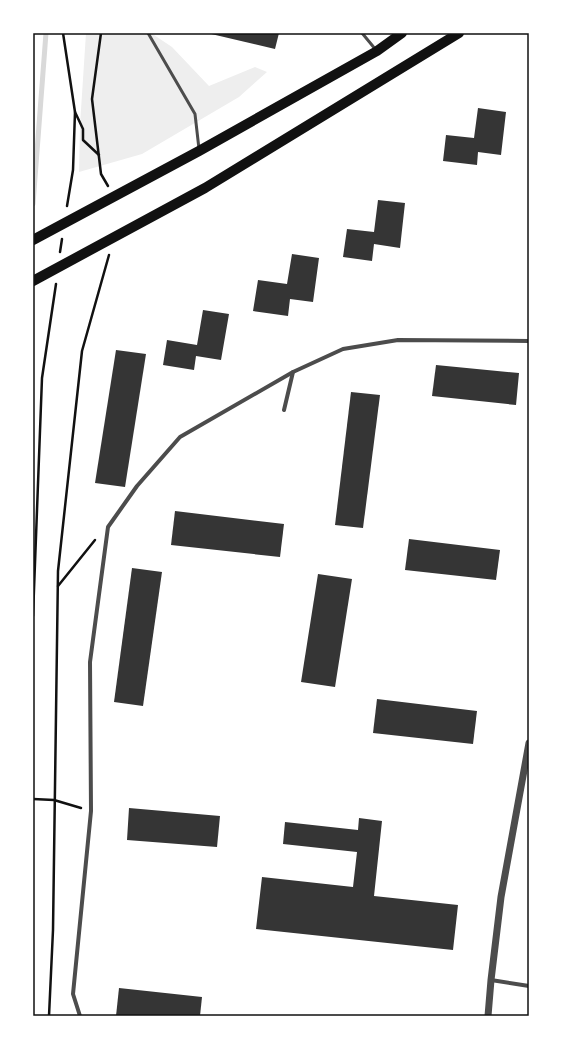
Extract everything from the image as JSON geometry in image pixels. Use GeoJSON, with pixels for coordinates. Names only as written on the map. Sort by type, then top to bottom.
{"type":"FeatureCollection","features":[{"type":"Feature","properties":{"kind":"main road"},"geometry":{"type":"LineString","coordinates":[[33,240],[199,151],[377,51],[402,33]]}},
{"type":"Feature","properties":{"kind":"main road"},"geometry":{"type":"LineString","coordinates":[[33,281],[205,188],[459,33]]}},
{"type":"Feature","properties":{"kind":"street"},"geometry":{"type":"LineString","coordinates":[[80,1016],[73,994],[91,811],[90,662],[108,527],[137,486],[180,437],[293,372],[343,349],[398,340],[529,341]]}},
{"type":"Feature","properties":{"kind":"street"},"geometry":{"type":"LineString","coordinates":[[284,410],[293,372]]}},
{"type":"Feature","properties":{"kind":"street"},"geometry":{"type":"LineString","coordinates":[[488,1016],[501,897],[529,743]]}},
{"type":"Feature","properties":{"kind":"street"},"geometry":{"type":"LineString","coordinates":[[491,980],[529,986]]}},
{"type":"Feature","properties":{"kind":"lane"},"geometry":{"type":"LineString","coordinates":[[148,33],[195,114],[199,151]]}},
{"type":"Feature","properties":{"kind":"lane"},"geometry":{"type":"LineString","coordinates":[[362,33],[377,51]]}},
{"type":"Feature","properties":{"kind":"path"},"geometry":{"type":"LineString","coordinates":[[63,33],[75,112],[73,170],[67,206]]}},
{"type":"Feature","properties":{"kind":"path"},"geometry":{"type":"LineString","coordinates":[[101,33],[92,99],[101,174],[115,197]]}},
{"type":"Feature","properties":{"kind":"path"},"geometry":{"type":"LineString","coordinates":[[75,112],[83,129],[83,140],[99,155]]}},
{"type":"Feature","properties":{"kind":"path"},"geometry":{"type":"LineString","coordinates":[[59,258],[63,235]]}},
{"type":"Feature","properties":{"kind":"path"},"geometry":{"type":"LineString","coordinates":[[49,1016],[52,930],[58,571],[82,351],[114,237]]}},
{"type":"Feature","properties":{"kind":"path"},"geometry":{"type":"LineString","coordinates":[[33,616],[42,378],[56,280]]}},
{"type":"Feature","properties":{"kind":"path"},"geometry":{"type":"LineString","coordinates":[[58,587],[94,540],[108,527]]}},
{"type":"Feature","properties":{"kind":"path"},"geometry":{"type":"LineString","coordinates":[[33,799],[54,800],[91,811]]}},
{"type":"Feature","properties":{"kind":"shaded area"},"geometry":{"type":"Polygon","coordinates":[[[86,33],[151,33],[172,47],[209,86],[255,67],[267,72],[239,97],[142,154],[79,172],[80,125],[86,33]]]}},
{"type":"Feature","properties":{"kind":"building"},"geometry":{"type":"Polygon","coordinates":[[[207,33],[279,33],[275,49],[207,33]]]}},
{"type":"Feature","properties":{"kind":"building"},"geometry":{"type":"Polygon","coordinates":[[[478,108],[506,112],[501,155],[478,152],[477,165],[443,161],[446,135],[474,138],[478,108]]]}},
{"type":"Feature","properties":{"kind":"building"},"geometry":{"type":"Polygon","coordinates":[[[378,200],[405,203],[400,248],[374,244],[372,261],[343,257],[347,229],[374,232],[378,200]]]}},
{"type":"Feature","properties":{"kind":"building"},"geometry":{"type":"Polygon","coordinates":[[[292,254],[319,258],[313,302],[290,299],[288,316],[253,311],[258,280],[287,284],[292,254]]]}},
{"type":"Feature","properties":{"kind":"building"},"geometry":{"type":"Polygon","coordinates":[[[203,310],[229,314],[221,360],[196,356],[194,370],[163,365],[167,340],[197,345],[203,310]]]}},
{"type":"Feature","properties":{"kind":"building"},"geometry":{"type":"Polygon","coordinates":[[[116,350],[146,354],[125,487],[95,483],[116,350]]]}},
{"type":"Feature","properties":{"kind":"building"},"geometry":{"type":"Polygon","coordinates":[[[436,365],[519,373],[516,405],[432,396],[436,365]]]}},
{"type":"Feature","properties":{"kind":"building"},"geometry":{"type":"Polygon","coordinates":[[[351,392],[380,395],[363,528],[335,525],[351,392]]]}},
{"type":"Feature","properties":{"kind":"building"},"geometry":{"type":"Polygon","coordinates":[[[175,511],[284,524],[280,557],[171,545],[175,511]]]}},
{"type":"Feature","properties":{"kind":"building"},"geometry":{"type":"Polygon","coordinates":[[[409,539],[500,550],[496,580],[405,570],[409,539]]]}},
{"type":"Feature","properties":{"kind":"building"},"geometry":{"type":"Polygon","coordinates":[[[132,568],[162,572],[143,706],[114,702],[132,568]]]}},
{"type":"Feature","properties":{"kind":"building"},"geometry":{"type":"Polygon","coordinates":[[[318,574],[352,579],[335,687],[301,682],[318,574]]]}},
{"type":"Feature","properties":{"kind":"building"},"geometry":{"type":"Polygon","coordinates":[[[377,699],[477,711],[473,744],[373,733],[377,699]]]}},
{"type":"Feature","properties":{"kind":"building"},"geometry":{"type":"Polygon","coordinates":[[[129,808],[220,816],[217,847],[127,840],[129,808]]]}},
{"type":"Feature","properties":{"kind":"building"},"geometry":{"type":"Polygon","coordinates":[[[359,818],[382,821],[374,896],[458,905],[453,950],[256,929],[262,877],[353,887],[357,852],[283,844],[285,822],[358,830],[359,818]]]}},
{"type":"Feature","properties":{"kind":"building"},"geometry":{"type":"Polygon","coordinates":[[[119,988],[202,997],[200,1016],[116,1016],[119,988]]]}},
{"type":"Feature","properties":{"kind":"waterway"},"geometry":{"type":"LineString","coordinates":[[33,204],[46,33]]}}]}
